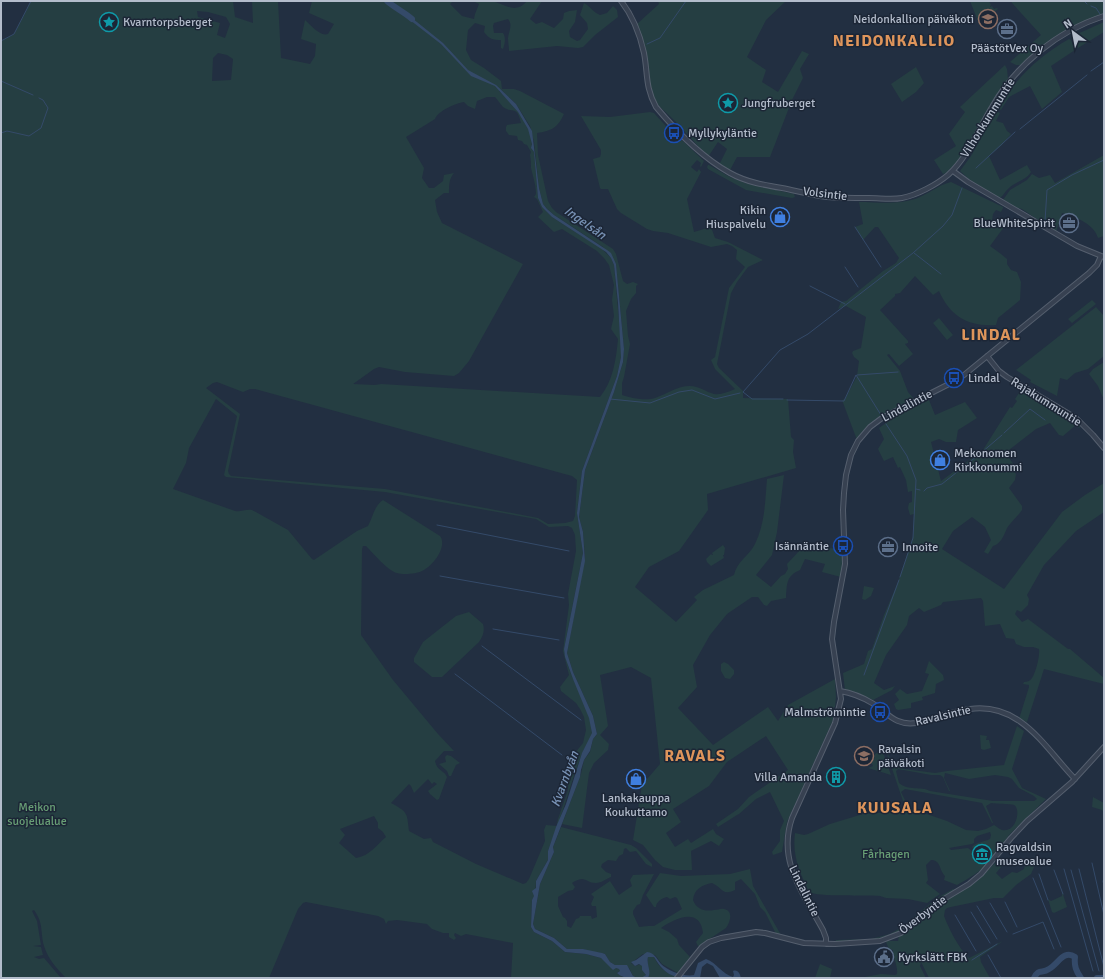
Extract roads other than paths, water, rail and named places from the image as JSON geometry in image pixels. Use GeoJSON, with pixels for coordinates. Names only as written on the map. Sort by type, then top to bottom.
{"type":"FeatureCollection","features":[{"type":"Feature","properties":{"kind":"street","name":"Volsintie"},"geometry":{"type":"LineString","coordinates":[[621,1],[631,18],[642,46],[647,83],[656,107],[703,155],[731,174],[751,182],[821,196],[894,199],[910,196],[925,189],[946,177],[952,171]]}},
{"type":"Feature","properties":{"kind":"street","name":"Vilhonkummuntie"},"geometry":{"type":"LineString","coordinates":[[952,171],[968,151],[998,98],[1017,72],[1031,58],[1056,40],[1080,26],[1104,16]]}},
{"type":"Feature","properties":{"kind":"street"},"geometry":{"type":"LineString","coordinates":[[952,171],[968,182],[1077,246],[1102,257]]}},
{"type":"Feature","properties":{"kind":"street","name":"Lindalintie"},"geometry":{"type":"LineString","coordinates":[[826,944],[826,938],[823,930],[791,868],[787,844],[792,818],[835,723],[841,699],[832,639],[845,564],[843,510],[846,475],[851,456],[858,441],[870,427],[882,418],[955,380],[987,356],[1088,273],[1097,265],[1102,257]]}},
{"type":"Feature","properties":{"kind":"street","name":"Rajakummuntie"},"geometry":{"type":"LineString","coordinates":[[987,356],[999,371],[1007,377],[1076,418],[1104,448]]}},
{"type":"Feature","properties":{"kind":"street","name":"Ravalsintie"},"geometry":{"type":"LineString","coordinates":[[840,693],[850,693],[864,698],[896,721],[907,724],[922,722],[971,708],[987,709],[1007,714],[1028,727],[1075,779]]}},
{"type":"Feature","properties":{"kind":"street","name":"Överbyntie"},"geometry":{"type":"LineString","coordinates":[[677,978],[702,947],[708,942],[721,938],[756,932],[765,933],[796,942],[826,944],[880,941],[901,933],[934,905],[970,884],[981,874],[1021,827],[1075,779],[1104,747]]}},
{"type":"Feature","properties":{"kind":"water"},"geometry":{"type":"Polygon","coordinates":[[[407,14],[443,43],[468,70],[496,85],[516,104],[532,131],[539,188],[543,204],[554,215],[611,253],[616,264],[624,349],[623,362],[614,392],[585,470],[579,517],[583,532],[585,561],[567,653],[573,672],[593,716],[597,734],[593,739],[590,751],[584,760],[580,777],[553,847],[554,852],[540,884],[533,924],[535,929],[554,938],[567,949],[583,949],[605,954],[610,962],[615,965],[627,965],[633,976],[638,978],[627,978],[622,976],[617,973],[620,971],[619,969],[616,968],[613,970],[601,958],[586,954],[565,952],[552,941],[534,932],[531,927],[532,900],[534,896],[532,891],[536,888],[536,881],[548,860],[548,851],[556,827],[566,804],[582,753],[592,733],[589,718],[565,657],[564,649],[583,553],[577,513],[582,471],[617,376],[621,357],[614,265],[606,252],[552,217],[542,207],[538,198],[534,152],[531,148],[532,144],[528,129],[518,112],[495,86],[471,76],[441,44],[410,20],[407,14]]]}},
{"type":"Feature","properties":{"kind":"water"},"geometry":{"type":"Polygon","coordinates":[[[647,952],[654,955],[664,967],[681,974],[694,975],[698,963],[706,959],[729,976],[733,977],[733,971],[737,971],[741,978],[720,978],[713,966],[707,963],[702,967],[700,978],[673,976],[663,970],[654,957],[648,957],[648,978],[641,978],[646,975],[642,970],[642,966],[639,964],[635,966],[631,962],[647,952]]]}},
{"type":"Feature","properties":{"kind":"waterway"},"geometry":{"type":"LineString","coordinates":[[1,41],[14,34],[31,1]]}},
{"type":"Feature","properties":{"kind":"waterway","name":"Ingelsån"},"geometry":{"type":"LineString","coordinates":[[387,1],[412,19]]}},
{"type":"Feature","properties":{"kind":"waterway"},"geometry":{"type":"LineString","coordinates":[[647,44],[660,38],[686,1]]}},
{"type":"Feature","properties":{"kind":"waterway"},"geometry":{"type":"LineString","coordinates":[[1084,1],[1087,4]]}},
{"type":"Feature","properties":{"kind":"waterway"},"geometry":{"type":"LineString","coordinates":[[1091,6],[1096,8],[1100,14]]}},
{"type":"Feature","properties":{"kind":"waterway"},"geometry":{"type":"LineString","coordinates":[[1091,71],[1104,62]]}},
{"type":"Feature","properties":{"kind":"waterway"},"geometry":{"type":"LineString","coordinates":[[1020,129],[1087,75]]}},
{"type":"Feature","properties":{"kind":"waterway"},"geometry":{"type":"LineString","coordinates":[[1,81],[33,95]]}},
{"type":"Feature","properties":{"kind":"waterway"},"geometry":{"type":"LineString","coordinates":[[1,133],[7,131],[29,136],[41,128],[48,108],[43,100],[39,98]]}},
{"type":"Feature","properties":{"kind":"waterway"},"geometry":{"type":"LineString","coordinates":[[976,168],[1015,132]]}},
{"type":"Feature","properties":{"kind":"waterway"},"geometry":{"type":"LineString","coordinates":[[1045,221],[1047,190],[1072,175],[1104,160]]}},
{"type":"Feature","properties":{"kind":"waterway"},"geometry":{"type":"LineString","coordinates":[[783,399],[752,399],[743,392],[780,350],[808,334],[913,253],[943,226],[952,215],[962,188]]}},
{"type":"Feature","properties":{"kind":"waterway"},"geometry":{"type":"LineString","coordinates":[[855,227],[881,267]]}},
{"type":"Feature","properties":{"kind":"waterway"},"geometry":{"type":"LineString","coordinates":[[914,253],[941,274]]}},
{"type":"Feature","properties":{"kind":"waterway"},"geometry":{"type":"LineString","coordinates":[[845,267],[858,287]]}},
{"type":"Feature","properties":{"kind":"waterway"},"geometry":{"type":"LineString","coordinates":[[810,286],[845,304]]}},
{"type":"Feature","properties":{"kind":"waterway"},"geometry":{"type":"LineString","coordinates":[[857,375],[898,372]]}},
{"type":"Feature","properties":{"kind":"waterway"},"geometry":{"type":"LineString","coordinates":[[787,400],[844,401],[856,375],[881,415]]}},
{"type":"Feature","properties":{"kind":"waterway"},"geometry":{"type":"LineString","coordinates":[[610,399],[650,403],[679,392],[692,390],[715,399],[740,393]]}},
{"type":"Feature","properties":{"kind":"waterway"},"geometry":{"type":"LineString","coordinates":[[1004,433],[1030,409],[1045,420]]}},
{"type":"Feature","properties":{"kind":"waterway"},"geometry":{"type":"LineString","coordinates":[[886,424],[907,456],[916,480],[913,538],[900,577]]}},
{"type":"Feature","properties":{"kind":"waterway"},"geometry":{"type":"LineString","coordinates":[[924,491],[927,488],[942,484],[1002,435]]}},
{"type":"Feature","properties":{"kind":"waterway"},"geometry":{"type":"LineString","coordinates":[[916,489],[920,490]]}},
{"type":"Feature","properties":{"kind":"waterway"},"geometry":{"type":"LineString","coordinates":[[437,525],[569,551]]}},
{"type":"Feature","properties":{"kind":"waterway"},"geometry":{"type":"LineString","coordinates":[[440,576],[564,598]]}},
{"type":"Feature","properties":{"kind":"waterway"},"geometry":{"type":"LineString","coordinates":[[864,675],[899,580]]}},
{"type":"Feature","properties":{"kind":"waterway"},"geometry":{"type":"LineString","coordinates":[[493,629],[559,640]]}},
{"type":"Feature","properties":{"kind":"waterway"},"geometry":{"type":"LineString","coordinates":[[482,646],[581,720]]}},
{"type":"Feature","properties":{"kind":"waterway"},"geometry":{"type":"LineString","coordinates":[[455,674],[562,755]]}},
{"type":"Feature","properties":{"kind":"waterway"},"geometry":{"type":"LineString","coordinates":[[1092,863],[1104,915]]}},
{"type":"Feature","properties":{"kind":"waterway"},"geometry":{"type":"LineString","coordinates":[[1064,869],[1093,971]]}},
{"type":"Feature","properties":{"kind":"waterway"},"geometry":{"type":"LineString","coordinates":[[1079,869],[1104,967]]}},
{"type":"Feature","properties":{"kind":"waterway"},"geometry":{"type":"LineString","coordinates":[[1054,870],[1063,894]]}},
{"type":"Feature","properties":{"kind":"waterway"},"geometry":{"type":"LineString","coordinates":[[1071,870],[1099,971]]}},
{"type":"Feature","properties":{"kind":"waterway"},"geometry":{"type":"LineString","coordinates":[[1039,874],[1048,900]]}},
{"type":"Feature","properties":{"kind":"waterway"},"geometry":{"type":"LineString","coordinates":[[1033,878],[1061,947]]}},
{"type":"Feature","properties":{"kind":"waterway"},"geometry":{"type":"LineString","coordinates":[[1103,881],[1104,886]]}},
{"type":"Feature","properties":{"kind":"waterway"},"geometry":{"type":"LineString","coordinates":[[1005,902],[1017,927]]}},
{"type":"Feature","properties":{"kind":"waterway"},"geometry":{"type":"LineString","coordinates":[[990,903],[1007,932]]}},
{"type":"Feature","properties":{"kind":"waterway"},"geometry":{"type":"LineString","coordinates":[[977,906],[997,939]]}},
{"type":"Feature","properties":{"kind":"waterway"},"geometry":{"type":"LineString","coordinates":[[971,912],[990,943]]}},
{"type":"Feature","properties":{"kind":"waterway"},"geometry":{"type":"LineString","coordinates":[[955,915],[976,951]]}},
{"type":"Feature","properties":{"kind":"waterway"},"geometry":{"type":"LineString","coordinates":[[1013,934],[1043,922],[1054,949]]}},
{"type":"Feature","properties":{"kind":"waterway"},"geometry":{"type":"LineString","coordinates":[[972,960],[997,944]]}},
{"type":"Feature","properties":{"kind":"waterway"},"geometry":{"type":"LineString","coordinates":[[988,955],[1001,978]]}},
{"type":"Feature","properties":{"kind":"waterway","name":"Kvarnbyån"},"geometry":{"type":"LineString","coordinates":[[1034,978],[1037,973],[1049,969],[1061,958],[1068,955],[1075,957],[1076,968],[1081,978]]}},
{"type":"Feature","properties":{"kind":"waterway","name":"Kvarnbyån"},"geometry":{"type":"LineString","coordinates":[[1097,978],[1104,978]]}},
{"type":"Feature","properties":{"kind":"place","name":"Neidonkallion päiväkoti"},"geometry":{"type":"Point","coordinates":[988,19]}},
{"type":"Feature","properties":{"kind":"place","name":"Kvarntorpsberget"},"geometry":{"type":"Point","coordinates":[109,22]}},
{"type":"Feature","properties":{"kind":"place","name":"PäästötVex Oy"},"geometry":{"type":"Point","coordinates":[1007,29]}},
{"type":"Feature","properties":{"kind":"place","name":"Jungfruberget"},"geometry":{"type":"Point","coordinates":[728,103]}},
{"type":"Feature","properties":{"kind":"place","name":"Myllykyläntie"},"geometry":{"type":"Point","coordinates":[674,133]}},
{"type":"Feature","properties":{"kind":"place","name":"Kikin Hiuspalvelu"},"geometry":{"type":"Point","coordinates":[780,217]}},
{"type":"Feature","properties":{"kind":"place","name":"BlueWhiteSpirit"},"geometry":{"type":"Point","coordinates":[1069,223]}},
{"type":"Feature","properties":{"kind":"place","name":"Lindal"},"geometry":{"type":"Point","coordinates":[954,378]}},
{"type":"Feature","properties":{"kind":"place","name":"Mekonomen Kirkkonummi"},"geometry":{"type":"Point","coordinates":[940,460]}},
{"type":"Feature","properties":{"kind":"place","name":"Isännäntie"},"geometry":{"type":"Point","coordinates":[843,546]}},
{"type":"Feature","properties":{"kind":"place","name":"Innoite"},"geometry":{"type":"Point","coordinates":[888,547]}},
{"type":"Feature","properties":{"kind":"place","name":"Malmströmintie"},"geometry":{"type":"Point","coordinates":[880,712]}},
{"type":"Feature","properties":{"kind":"place","name":"Ravalsin päiväkoti"},"geometry":{"type":"Point","coordinates":[864,756]}},
{"type":"Feature","properties":{"kind":"place","name":"Villa Amanda"},"geometry":{"type":"Point","coordinates":[836,777]}},
{"type":"Feature","properties":{"kind":"place","name":"Lankakauppa Koukuttamo"},"geometry":{"type":"Point","coordinates":[636,779]}},
{"type":"Feature","properties":{"kind":"place","name":"Ragvaldsin museoalue"},"geometry":{"type":"Point","coordinates":[982,854]}},
{"type":"Feature","properties":{"kind":"place","name":"Kyrkslätt FBK"},"geometry":{"type":"Point","coordinates":[884,957]}},
{"type":"Feature","properties":{"kind":"district","name":"NEIDONKALLIO"},"geometry":{"type":"Point","coordinates":[894,41]}},
{"type":"Feature","properties":{"kind":"district","name":"LINDAL"},"geometry":{"type":"Point","coordinates":[991,335]}},
{"type":"Feature","properties":{"kind":"district","name":"RAVALS"},"geometry":{"type":"Point","coordinates":[695,756]}},
{"type":"Feature","properties":{"kind":"district","name":"KUUSALA"},"geometry":{"type":"Point","coordinates":[895,808]}},
{"type":"Feature","properties":{"kind":"park label","name":"Meikon suojelualue"},"geometry":{"type":"Point","coordinates":[37,814]}},
{"type":"Feature","properties":{"kind":"park label","name":"Fårhagen"},"geometry":{"type":"Point","coordinates":[886,854]}}]}
